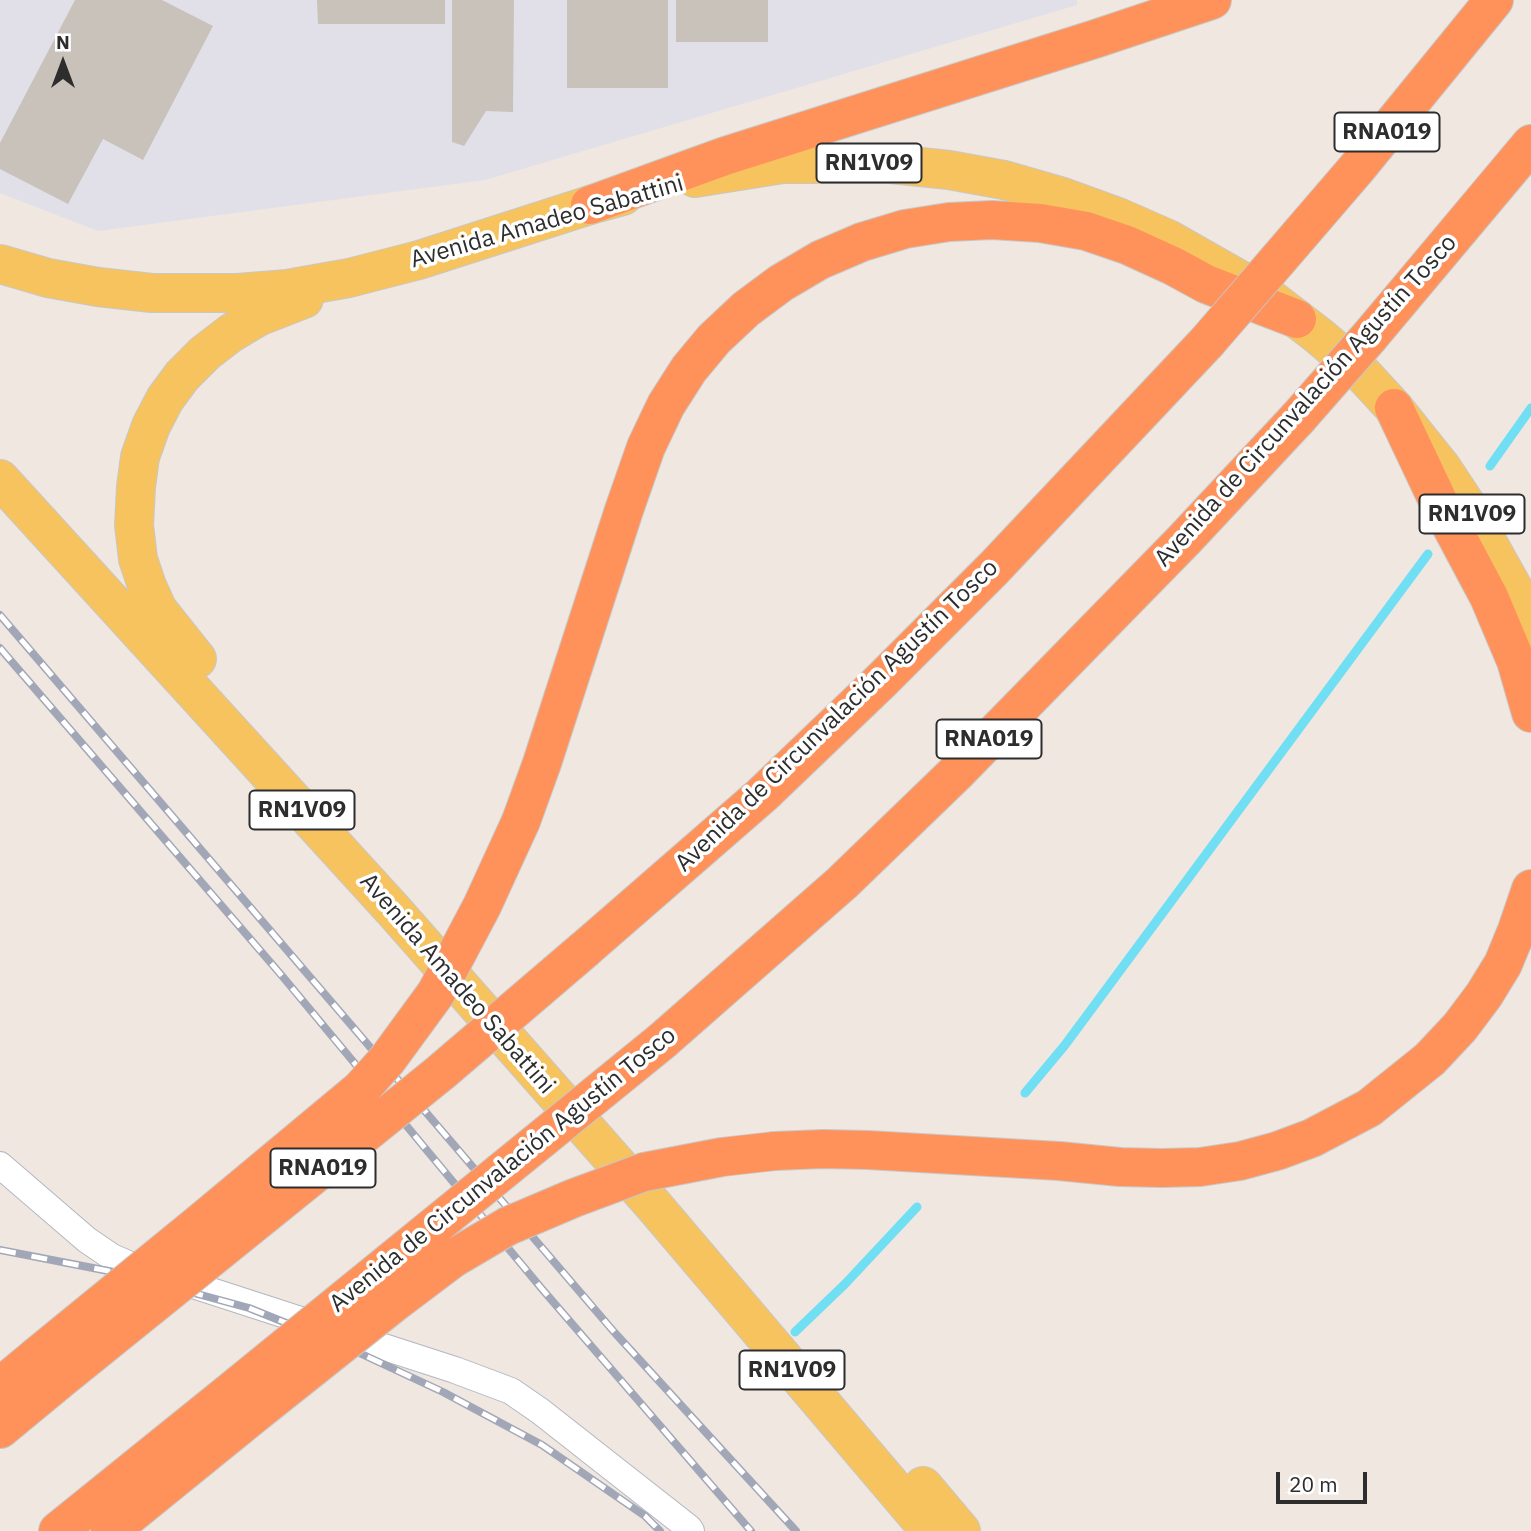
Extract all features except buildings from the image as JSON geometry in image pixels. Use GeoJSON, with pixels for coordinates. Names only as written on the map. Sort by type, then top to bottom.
{"type":"FeatureCollection","features":[{"type":"Feature","properties":{"kind":"highway"},"geometry":{"type":"LineString","coordinates":[[590,205],[725,156],[1212,0]]}},
{"type":"Feature","properties":{"kind":"highway","name":"Avenida de Circunvalación Agustín Tosco"},"geometry":{"type":"LineString","coordinates":[[0,1429],[47,1370],[409,1098],[762,795],[994,568],[1207,342],[1357,168],[1494,0]]}},
{"type":"Feature","properties":{"kind":"highway","name":"Avenida de Circunvalación Agustín Tosco"},"geometry":{"type":"LineString","coordinates":[[58,1531],[248,1399],[842,883],[958,771],[1298,418],[1531,144]]}},
{"type":"Feature","properties":{"kind":"highway"},"geometry":{"type":"LineString","coordinates":[[0,1387],[47,1370],[339,1109],[378,1069],[436,993],[482,906],[521,821],[555,726],[646,447],[666,405],[689,369],[714,339],[746,309],[781,283],[820,260],[862,242],[905,229],[949,222],[992,220],[1040,223],[1086,231],[1126,245],[1206,284],[1297,319]]}},
{"type":"Feature","properties":{"kind":"highway"},"geometry":{"type":"LineString","coordinates":[[1394,408],[1439,503],[1489,597],[1516,662],[1531,713]]}},
{"type":"Feature","properties":{"kind":"highway"},"geometry":{"type":"LineString","coordinates":[[110,1531],[248,1399],[395,1302],[453,1259],[508,1226],[644,1172],[722,1157],[823,1149],[1059,1161],[1120,1167],[1200,1167],[1240,1161],[1312,1138],[1368,1108],[1430,1059],[1460,1027],[1503,964],[1531,889]]}},
{"type":"Feature","properties":{"kind":"main road","name":"Avenida Amadeo Sabattini"},"geometry":{"type":"LineString","coordinates":[[0,264],[48,278],[152,293],[238,293],[287,289],[349,278],[419,260],[590,205],[670,183],[726,172],[783,164],[891,164],[949,170],[1004,180],[1063,197],[1168,239],[1263,293],[1359,370],[1394,408],[1442,468],[1469,509],[1513,588],[1531,632]]}},
{"type":"Feature","properties":{"kind":"main road"},"geometry":{"type":"LineString","coordinates":[[419,260],[258,317],[231,332],[182,376],[165,399],[151,426],[140,457],[134,524],[138,559],[159,610],[177,635],[438,927],[600,1146]]}},
{"type":"Feature","properties":{"kind":"main road","name":"Avenida Amadeo Sabattini"},"geometry":{"type":"LineString","coordinates":[[0,479],[394,911],[654,1208],[930,1531]]}},
{"type":"Feature","properties":{"kind":"main road"},"geometry":{"type":"LineString","coordinates":[[654,1208],[823,1369],[961,1531]]}},
{"type":"Feature","properties":{"kind":"street"},"geometry":{"type":"LineString","coordinates":[[0,1164],[87,1240],[112,1257],[511,1391],[691,1531]]}},
{"type":"Feature","properties":{"kind":"shaded area"},"geometry":{"type":"Polygon","coordinates":[[[0,0],[1077,0],[1077,5],[485,180],[98,231],[0,193],[0,0]]]}},
{"type":"Feature","properties":{"kind":"waterway"},"geometry":{"type":"LineString","coordinates":[[1490,466],[1531,408]]}},
{"type":"Feature","properties":{"kind":"waterway"},"geometry":{"type":"LineString","coordinates":[[1025,1093],[1065,1045],[1428,554]]}},
{"type":"Feature","properties":{"kind":"waterway"},"geometry":{"type":"LineString","coordinates":[[795,1332],[845,1284],[917,1207]]}},
{"type":"Feature","properties":{"kind":"railway"},"geometry":{"type":"LineString","coordinates":[[0,615],[615,1333],[796,1531]]}},
{"type":"Feature","properties":{"kind":"railway"},"geometry":{"type":"LineString","coordinates":[[0,648],[283,977],[542,1289],[751,1531]]}},
{"type":"Feature","properties":{"kind":"railway"},"geometry":{"type":"LineString","coordinates":[[0,1250],[124,1274],[249,1308],[353,1350],[443,1392],[542,1445],[645,1516],[660,1531]]}}]}
